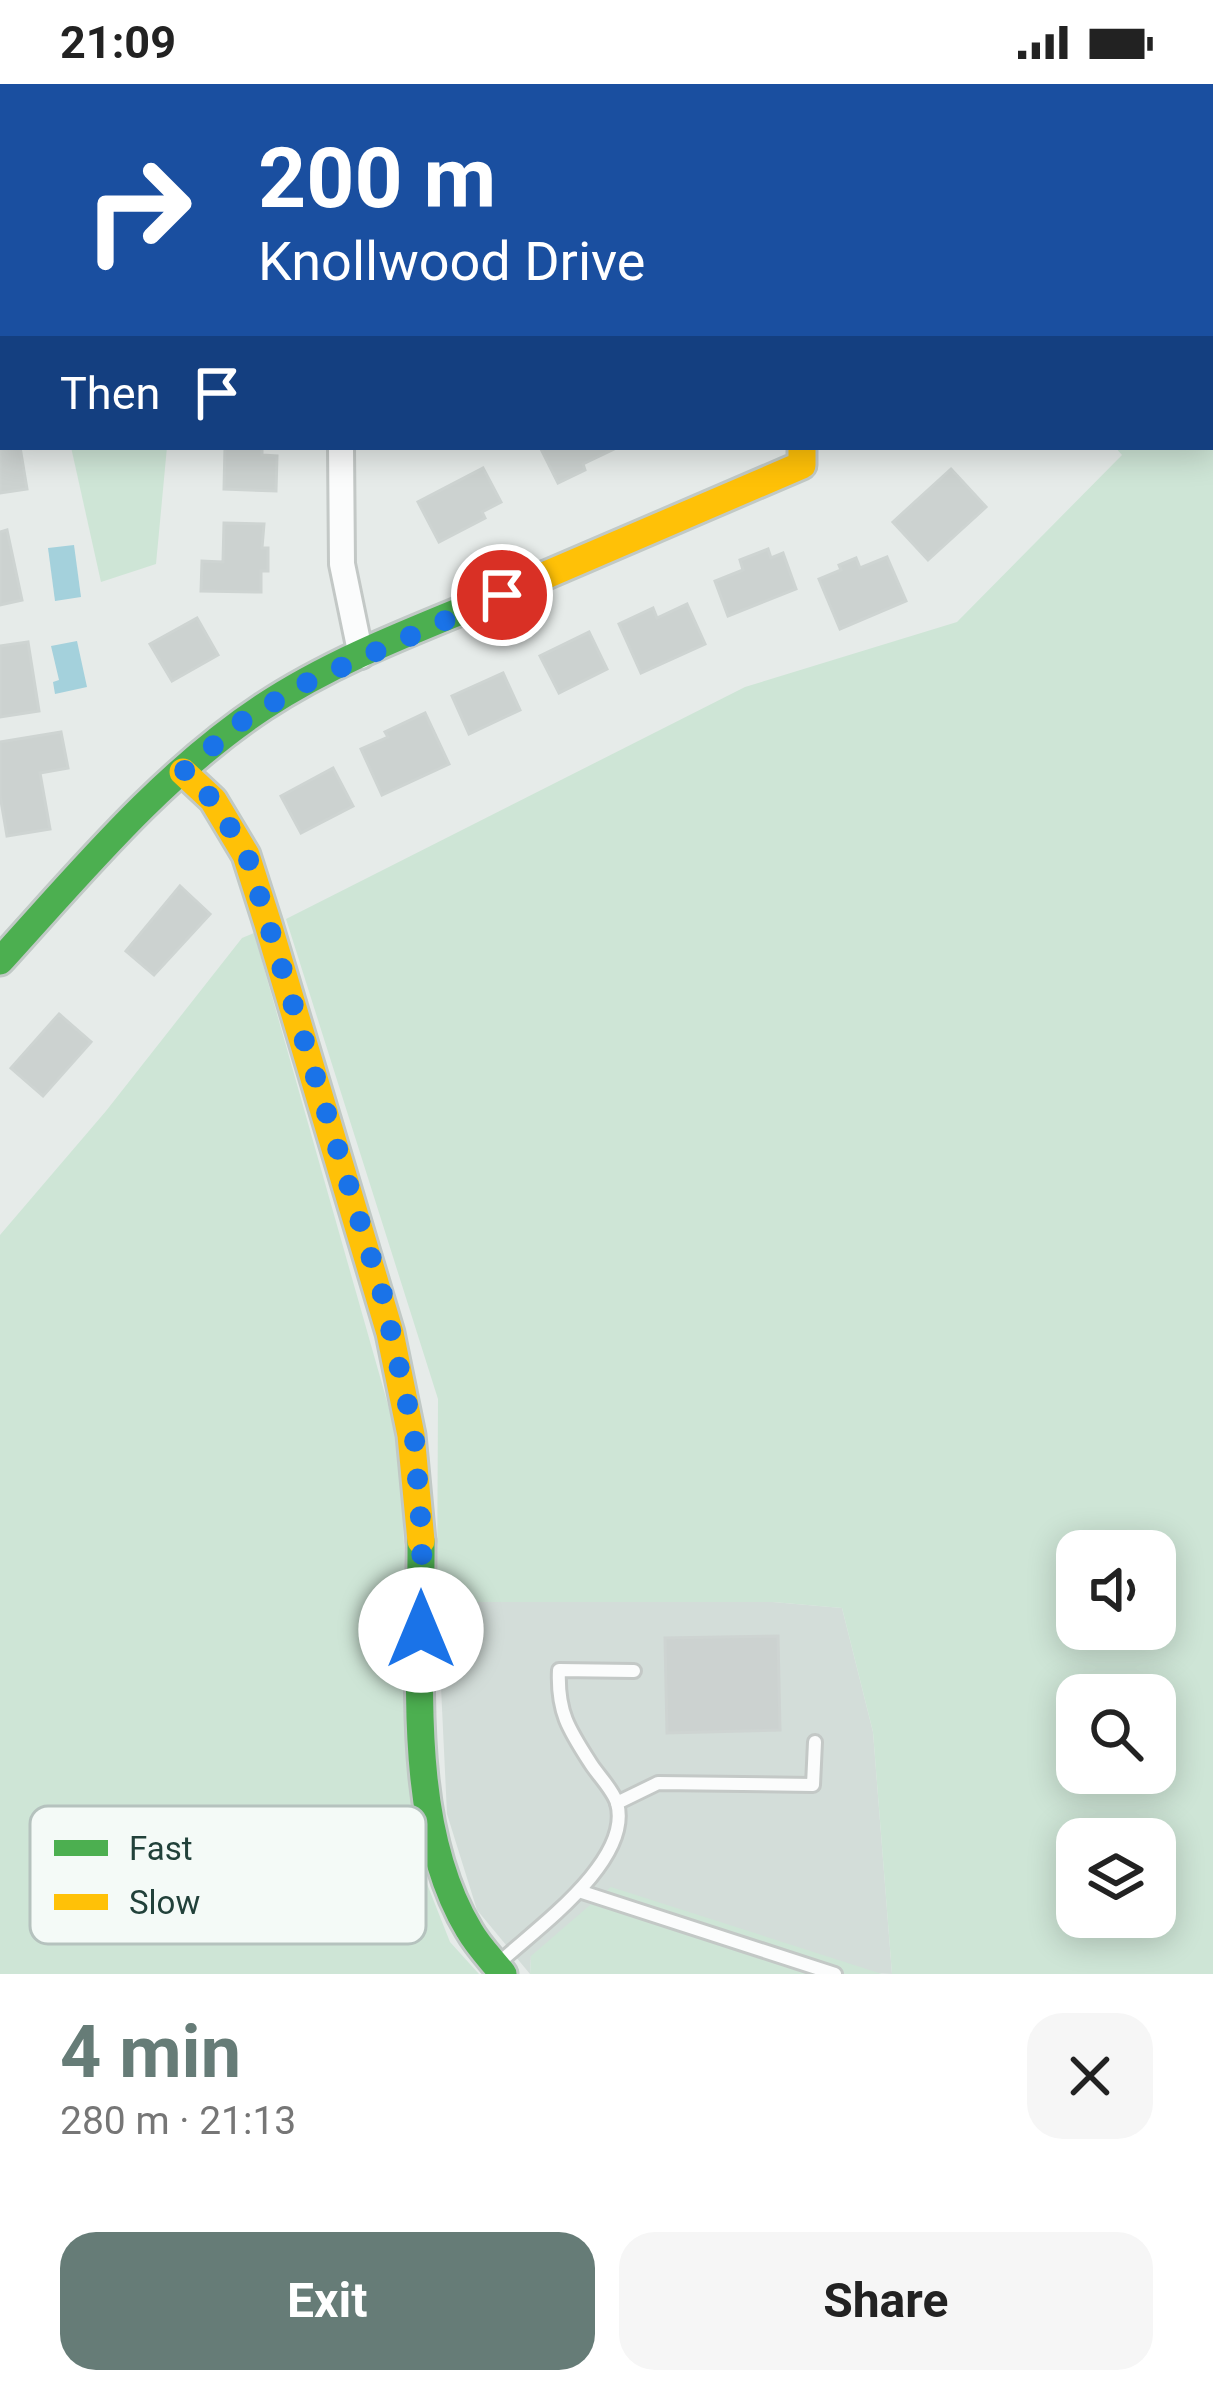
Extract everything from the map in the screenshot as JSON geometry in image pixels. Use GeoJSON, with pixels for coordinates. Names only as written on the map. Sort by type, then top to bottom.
{"type":"FeatureCollection","features":[{"type":"Feature","properties":{"kind":"street"},"geometry":{"type":"LineString","coordinates":[[341,450],[341,564],[361,656]]}},
{"type":"Feature","properties":{"kind":"street"},"geometry":{"type":"LineString","coordinates":[[3,950],[183,772],[241,722],[361,656],[802,465],[802,450]]}},
{"type":"Feature","properties":{"kind":"street"},"geometry":{"type":"LineString","coordinates":[[183,772],[213,800],[247,855],[383,1296],[415,1449],[422,1538],[420,1675],[431,1834],[444,1880],[463,1919],[499,1970]]}},
{"type":"Feature","properties":{"kind":"lane"},"geometry":{"type":"LineString","coordinates":[[499,1970],[579,1891],[616,1836],[617,1803],[573,1737],[557,1702],[559,1670],[634,1671]]}},
{"type":"Feature","properties":{"kind":"lane"},"geometry":{"type":"LineString","coordinates":[[617,1803],[658,1784],[813,1785],[815,1742]]}},
{"type":"Feature","properties":{"kind":"lane"},"geometry":{"type":"LineString","coordinates":[[579,1891],[836,1974]]}},
{"type":"Feature","properties":{"kind":"shaded area"},"geometry":{"type":"Polygon","coordinates":[[[437,1602],[773,1602],[842,1608],[873,1732],[892,1974],[531,1956],[530,1974],[477,1910],[447,1814],[437,1602]]]}},
{"type":"Feature","properties":{"kind":"green space"},"geometry":{"type":"Polygon","coordinates":[[[72,450],[167,450],[156,564],[101,582],[72,450]]]}},
{"type":"Feature","properties":{"kind":"green space"},"geometry":{"type":"Polygon","coordinates":[[[1118,450],[1213,450],[1213,1974],[892,1974],[873,1732],[842,1608],[773,1602],[437,1602],[438,1399],[286,919],[745,687],[957,622],[1122,455],[1118,450]]]}},
{"type":"Feature","properties":{"kind":"green space"},"geometry":{"type":"Polygon","coordinates":[[[254,933],[396,1433],[413,1806],[30,1806],[30,1944],[426,1944],[426,1881],[450,1942],[479,1974],[0,1974],[0,1235],[106,1111],[242,938],[254,933]]]}},
{"type":"Feature","properties":{"kind":"green space"},"geometry":{"type":"Polygon","coordinates":[[[611,1887],[882,1974],[530,1974],[531,1956],[611,1887]]]}},
{"type":"Feature","properties":{"kind":"water"},"geometry":{"type":"Polygon","coordinates":[[[74,545],[81,597],[55,601],[48,548],[74,545]]]}},
{"type":"Feature","properties":{"kind":"water"},"geometry":{"type":"Polygon","coordinates":[[[77,641],[87,687],[55,694],[53,682],[59,680],[51,646],[77,641]]]}},
{"type":"Feature","properties":{"kind":"building"},"geometry":{"type":"Polygon","coordinates":[[[0,450],[20,450],[27,489],[0,493],[0,450]]]}},
{"type":"Feature","properties":{"kind":"building"},"geometry":{"type":"Polygon","coordinates":[[[225,450],[262,450],[262,455],[277,456],[276,491],[224,489],[225,450]]]}},
{"type":"Feature","properties":{"kind":"building"},"geometry":{"type":"Polygon","coordinates":[[[542,450],[612,450],[583,464],[585,470],[558,483],[542,450]]]}},
{"type":"Feature","properties":{"kind":"building"},"geometry":{"type":"Polygon","coordinates":[[[483,468],[501,502],[482,512],[485,518],[439,542],[418,502],[483,468]]]}},
{"type":"Feature","properties":{"kind":"building"},"geometry":{"type":"Polygon","coordinates":[[[951,469],[986,507],[928,560],[893,522],[951,469]]]}},
{"type":"Feature","properties":{"kind":"building"},"geometry":{"type":"Polygon","coordinates":[[[224,523],[264,524],[262,548],[268,548],[268,571],[261,571],[261,592],[201,591],[202,561],[223,562],[224,523]]]}},
{"type":"Feature","properties":{"kind":"building"},"geometry":{"type":"Polygon","coordinates":[[[7,530],[22,600],[0,605],[0,532],[7,530]]]}},
{"type":"Feature","properties":{"kind":"building"},"geometry":{"type":"Polygon","coordinates":[[[768,549],[771,558],[783,553],[796,589],[728,616],[715,581],[743,570],[740,560],[768,549]]]}},
{"type":"Feature","properties":{"kind":"building"},"geometry":{"type":"Polygon","coordinates":[[[887,557],[906,601],[840,629],[819,579],[856,558],[860,568],[887,557]]]}},
{"type":"Feature","properties":{"kind":"building"},"geometry":{"type":"Polygon","coordinates":[[[687,604],[705,644],[641,673],[619,624],[653,608],[657,618],[687,604]]]}},
{"type":"Feature","properties":{"kind":"building"},"geometry":{"type":"Polygon","coordinates":[[[197,618],[218,655],[172,681],[150,644],[197,618]]]}},
{"type":"Feature","properties":{"kind":"building"},"geometry":{"type":"Polygon","coordinates":[[[589,632],[607,669],[559,693],[540,656],[589,632]]]}},
{"type":"Feature","properties":{"kind":"building"},"geometry":{"type":"Polygon","coordinates":[[[28,642],[39,711],[0,717],[0,646],[28,642]]]}},
{"type":"Feature","properties":{"kind":"building"},"geometry":{"type":"Polygon","coordinates":[[[503,673],[520,710],[469,734],[452,696],[503,673]]]}},
{"type":"Feature","properties":{"kind":"building"},"geometry":{"type":"Polygon","coordinates":[[[425,713],[449,764],[382,795],[361,749],[425,713]]]}},
{"type":"Feature","properties":{"kind":"building"},"geometry":{"type":"Polygon","coordinates":[[[61,732],[68,768],[40,773],[50,829],[7,836],[0,795],[0,742],[61,732]]]}},
{"type":"Feature","properties":{"kind":"building"},"geometry":{"type":"Polygon","coordinates":[[[333,768],[353,806],[301,833],[281,796],[333,768]]]}},
{"type":"Feature","properties":{"kind":"building"},"geometry":{"type":"Polygon","coordinates":[[[180,886],[210,914],[154,975],[126,951],[180,886]]]}},
{"type":"Feature","properties":{"kind":"building"},"geometry":{"type":"Polygon","coordinates":[[[59,1014],[91,1042],[43,1096],[11,1068],[59,1014]]]}},
{"type":"Feature","properties":{"kind":"building"},"geometry":{"type":"Polygon","coordinates":[[[778,1636],[780,1730],[667,1733],[665,1638],[778,1636]]]}},
{"type":"Feature","properties":{"kind":"traffic: fast"},"geometry":{"type":"LineString","coordinates":[[0,961],[157,793],[263,707],[366,651],[546,575]]}},
{"type":"Feature","properties":{"kind":"traffic: fast"},"geometry":{"type":"LineString","coordinates":[[421,1541],[421,1741],[434,1841],[448,1887],[469,1930],[503,1974]]}},
{"type":"Feature","properties":{"kind":"traffic: slow"},"geometry":{"type":"LineString","coordinates":[[546,575],[802,465],[802,450]]}},
{"type":"Feature","properties":{"kind":"traffic: slow"},"geometry":{"type":"LineString","coordinates":[[183,772],[213,800],[246,855],[268,924],[390,1333],[411,1435],[421,1541]]}},
{"type":"Feature","properties":{"kind":"route"},"geometry":{"type":"LineString","coordinates":[[421,1630],[422,1538],[414,1433],[383,1296],[247,855],[213,800],[183,772],[241,722],[304,684],[502,595]]}}]}
